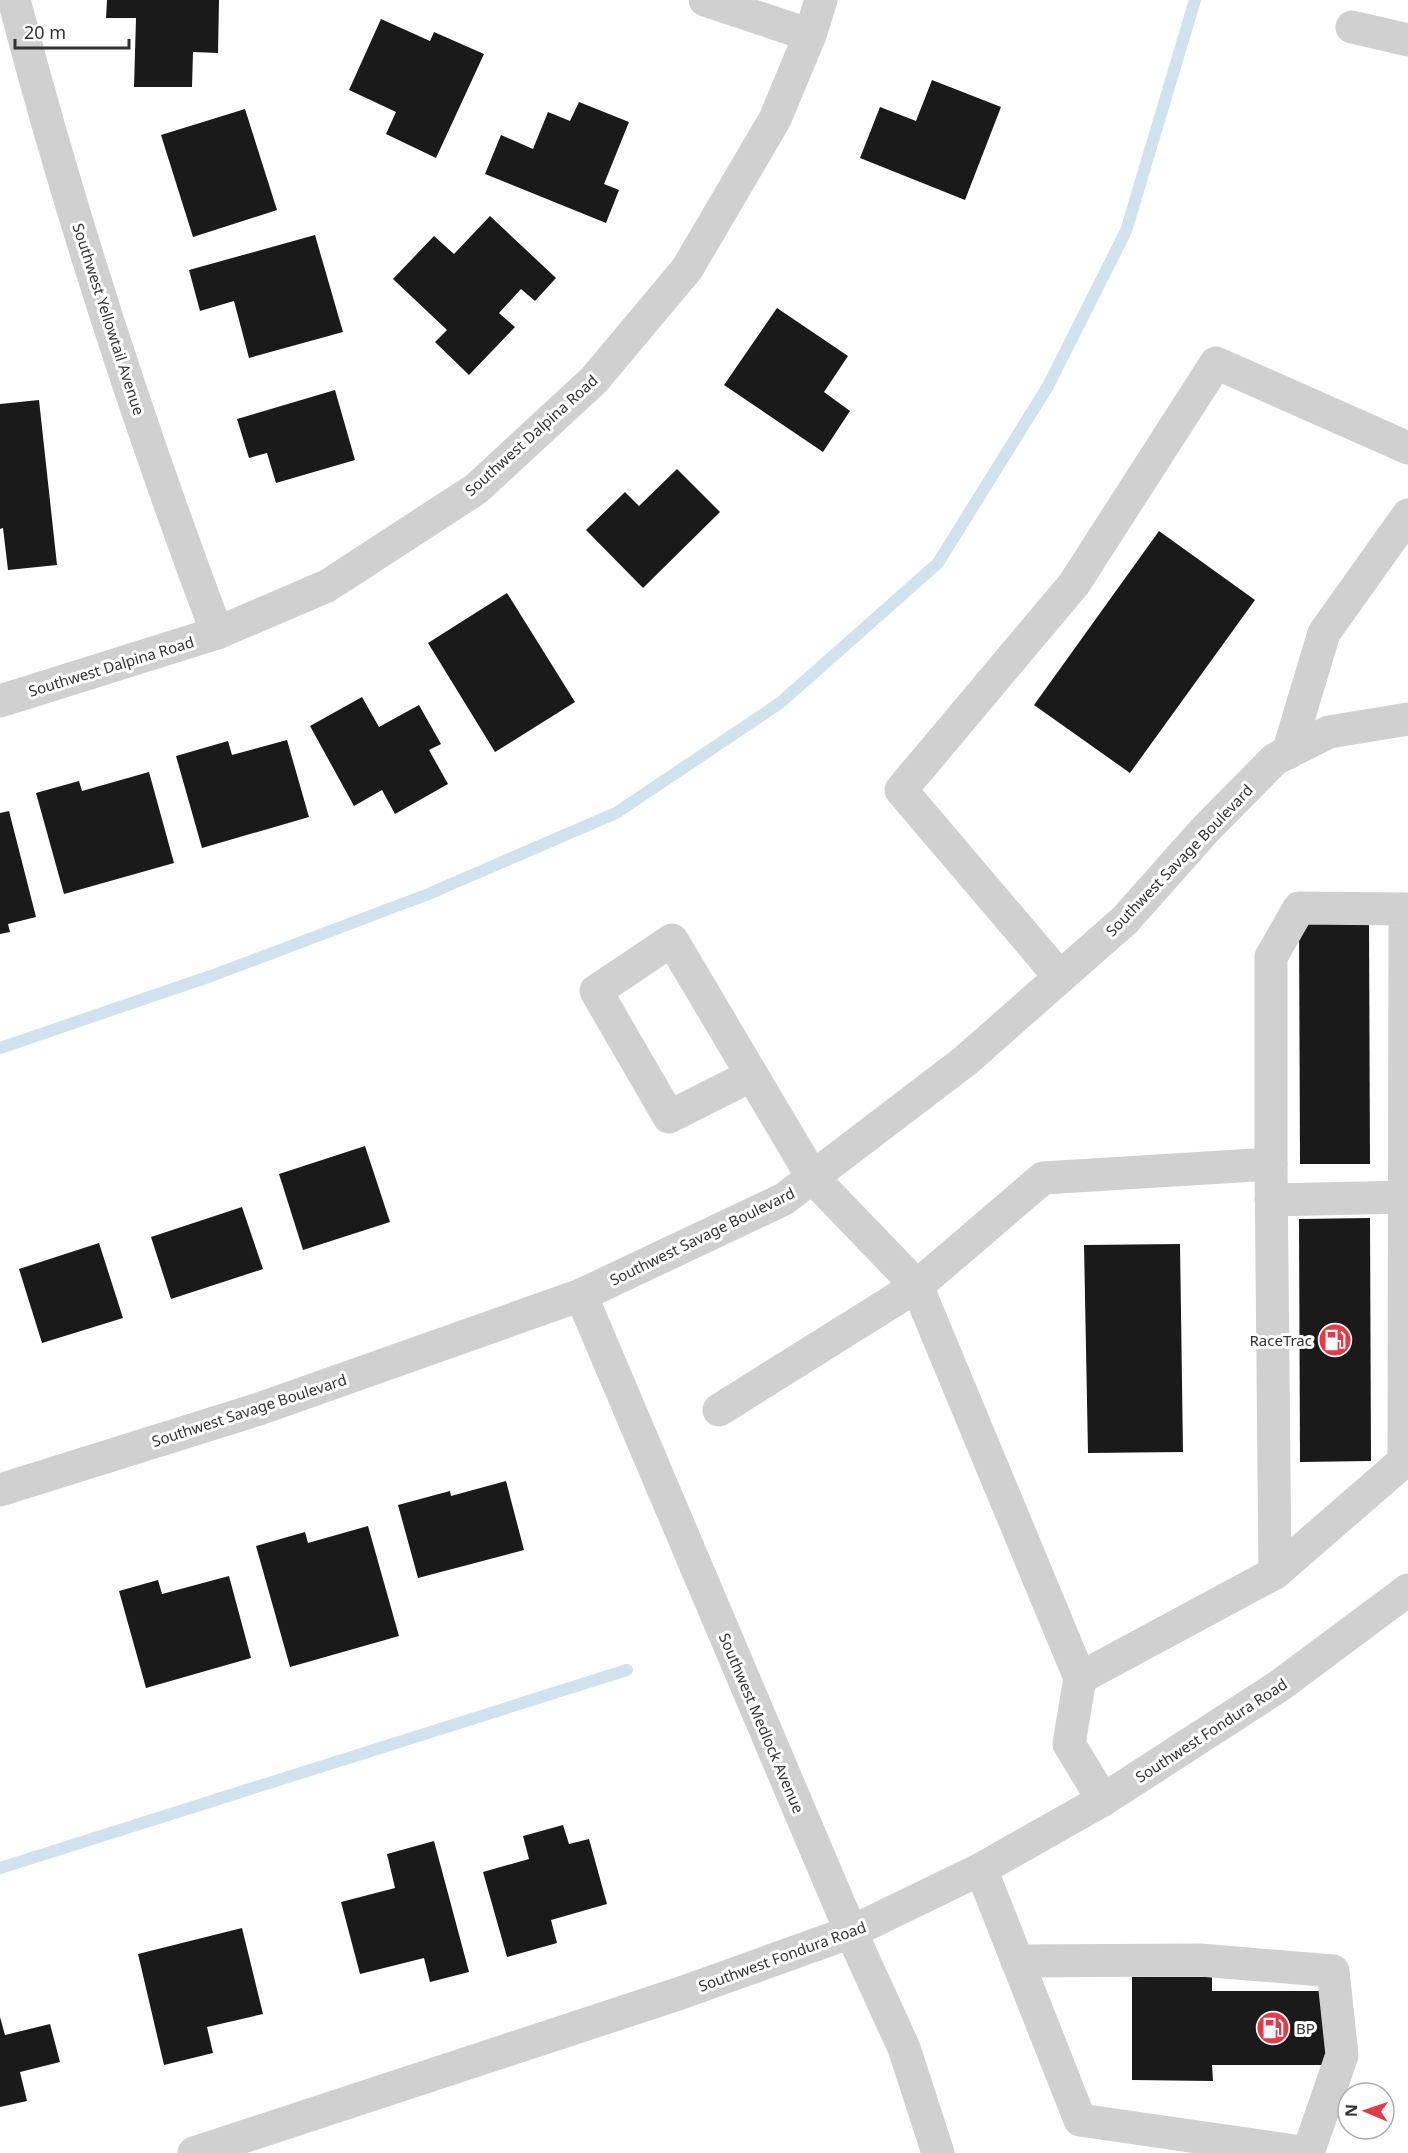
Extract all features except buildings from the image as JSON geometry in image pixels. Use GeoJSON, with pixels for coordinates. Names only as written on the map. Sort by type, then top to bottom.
{"type":"FeatureCollection","features":[{"type":"Feature","properties":{"kind":"street","name":"Southwest Yellowtail Avenue"},"geometry":{"type":"LineString","coordinates":[[14,0],[45,116],[161,484],[217,633]]}},
{"type":"Feature","properties":{"kind":"street"},"geometry":{"type":"LineString","coordinates":[[705,0],[810,35]]}},
{"type":"Feature","properties":{"kind":"street","name":"Southwest Dalpina Road"},"geometry":{"type":"LineString","coordinates":[[0,700],[217,633],[327,586],[476,489],[594,380],[687,269],[775,119],[810,35],[821,0]]}},
{"type":"Feature","properties":{"kind":"street"},"geometry":{"type":"LineString","coordinates":[[1352,27],[1408,40]]}},
{"type":"Feature","properties":{"kind":"street"},"geometry":{"type":"LineString","coordinates":[[1060,977],[901,790],[1074,584],[1216,363],[1408,448]]}},
{"type":"Feature","properties":{"kind":"street"},"geometry":{"type":"LineString","coordinates":[[1287,753],[1324,633],[1408,515]]}},
{"type":"Feature","properties":{"kind":"street","name":"Southwest Savage Boulevard"},"geometry":{"type":"LineString","coordinates":[[0,1490],[259,1409],[581,1295],[784,1199],[965,1061],[1125,920],[1204,831],[1275,759],[1329,732],[1394,719],[1408,719]]}},
{"type":"Feature","properties":{"kind":"street"},"geometry":{"type":"LineString","coordinates":[[1080,1678],[1275,1573],[1404,1461],[1405,909],[1299,908],[1272,957],[1271,1200],[1275,1573]]}},
{"type":"Feature","properties":{"kind":"street"},"geometry":{"type":"LineString","coordinates":[[752,1075],[669,1117],[596,991],[672,940],[752,1075],[813,1178],[917,1286],[1080,1678],[1069,1744],[1103,1800]]}},
{"type":"Feature","properties":{"kind":"street"},"geometry":{"type":"LineString","coordinates":[[719,1410],[917,1286],[1043,1178],[1271,1164]]}},
{"type":"Feature","properties":{"kind":"street"},"geometry":{"type":"LineString","coordinates":[[1271,1200],[1406,1197]]}},
{"type":"Feature","properties":{"kind":"street","name":"Southwest Medlock Avenue"},"geometry":{"type":"LineString","coordinates":[[581,1295],[851,1932],[904,2048],[938,2153]]}},
{"type":"Feature","properties":{"kind":"street","name":"Southwest Fondura Road"},"geometry":{"type":"LineString","coordinates":[[194,2153],[678,1995],[851,1932],[981,1869],[1103,1800],[1279,1686],[1408,1590]]}},
{"type":"Feature","properties":{"kind":"street"},"geometry":{"type":"LineString","coordinates":[[981,1869],[1017,1961],[1080,2120],[1308,2153],[1342,2055],[1333,1971],[1200,1960],[1017,1961]]}},
{"type":"Feature","properties":{"kind":"waterway"},"geometry":{"type":"LineString","coordinates":[[0,1048],[211,976],[426,895],[616,813],[780,703],[938,563],[1048,386],[1126,231],[1195,0]]}},
{"type":"Feature","properties":{"kind":"waterway"},"geometry":{"type":"LineString","coordinates":[[0,1868],[627,1670]]}},
{"type":"Feature","properties":{"kind":"place","name":"RaceTrac"},"geometry":{"type":"Point","coordinates":[1335,1340]}},
{"type":"Feature","properties":{"kind":"place","name":"BP"},"geometry":{"type":"Point","coordinates":[1273,2028]}}]}
